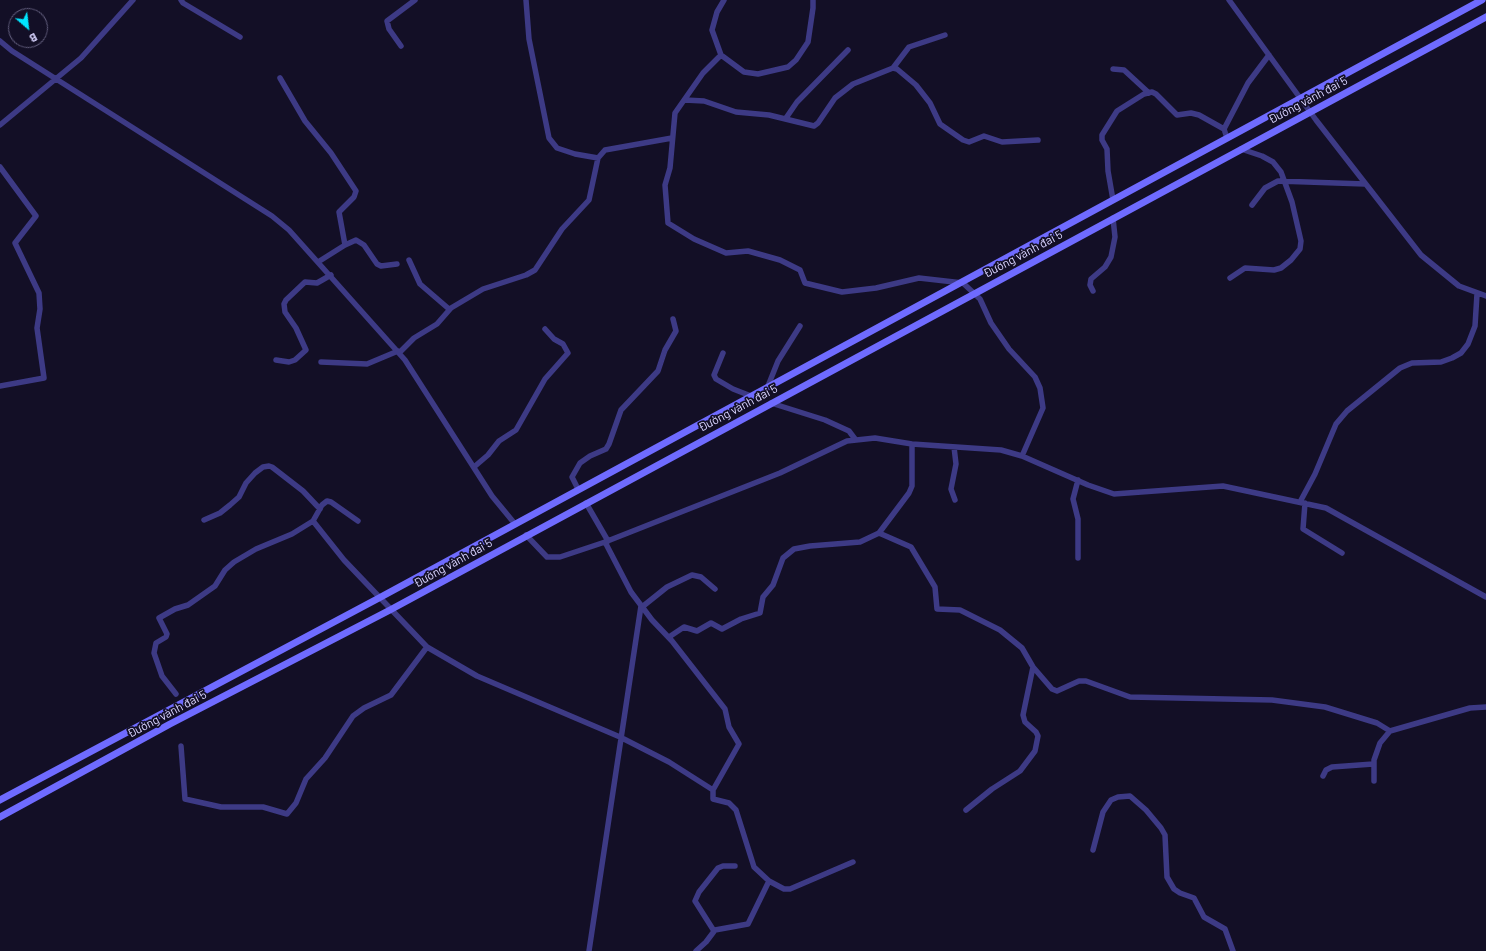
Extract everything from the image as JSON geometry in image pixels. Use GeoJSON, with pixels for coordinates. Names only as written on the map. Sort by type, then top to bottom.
{"type":"FeatureCollection","features":[{"type":"Feature","properties":{"kind":"main road","name":"Đường vành đai 5"},"geometry":{"type":"LineString","coordinates":[[0,800],[379,598],[1482,0]]}},
{"type":"Feature","properties":{"kind":"main road","name":"Đường vành đai 5"},"geometry":{"type":"LineString","coordinates":[[0,817],[170,724],[390,610],[1486,17]]}},
{"type":"Feature","properties":{"kind":"main road"},"geometry":{"type":"LineString","coordinates":[[164,712],[170,724]]}},
{"type":"Feature","properties":{"kind":"street"},"geometry":{"type":"LineString","coordinates":[[0,124],[88,51],[133,0]]}},
{"type":"Feature","properties":{"kind":"street"},"geometry":{"type":"LineString","coordinates":[[181,0],[189,7],[240,37]]}},
{"type":"Feature","properties":{"kind":"street"},"geometry":{"type":"LineString","coordinates":[[400,46],[389,29],[387,20],[415,0]]}},
{"type":"Feature","properties":{"kind":"street"},"geometry":{"type":"LineString","coordinates":[[526,0],[529,38],[542,94],[549,138],[557,148],[575,154],[598,158]]}},
{"type":"Feature","properties":{"kind":"street"},"geometry":{"type":"LineString","coordinates":[[724,0],[717,12],[712,30],[721,55],[744,72],[752,74],[758,74],[791,66],[808,42],[813,14],[813,0]]}},
{"type":"Feature","properties":{"kind":"street"},"geometry":{"type":"LineString","coordinates":[[1229,0],[1310,112],[1365,184],[1426,259],[1459,286],[1477,294],[1486,296]]}},
{"type":"Feature","properties":{"kind":"street"},"geometry":{"type":"LineString","coordinates":[[684,100],[704,101],[736,112],[769,114],[814,126],[818,123],[835,98],[854,84],[893,68],[909,47],[945,35]]}},
{"type":"Feature","properties":{"kind":"street"},"geometry":{"type":"LineString","coordinates":[[0,41],[12,51],[272,216],[289,230],[398,352],[492,496],[515,524]]}},
{"type":"Feature","properties":{"kind":"street"},"geometry":{"type":"LineString","coordinates":[[786,118],[796,102],[848,50]]}},
{"type":"Feature","properties":{"kind":"street"},"geometry":{"type":"LineString","coordinates":[[721,55],[707,69],[675,113],[670,168],[665,185],[667,220],[671,226],[694,240],[726,253],[748,251],[776,258],[800,270],[805,283],[842,292],[876,288],[918,278],[961,282],[974,293],[984,306],[991,323],[1009,349],[1035,377],[1040,388],[1043,408],[1022,456]]}},
{"type":"Feature","properties":{"kind":"street"},"geometry":{"type":"LineString","coordinates":[[1224,130],[1248,83],[1269,55]]}},
{"type":"Feature","properties":{"kind":"street"},"geometry":{"type":"LineString","coordinates":[[893,68],[902,72],[916,85],[930,103],[940,124],[963,140],[969,142],[984,136],[1002,142],[1038,140]]}},
{"type":"Feature","properties":{"kind":"street"},"geometry":{"type":"LineString","coordinates":[[1113,69],[1124,70],[1130,74],[1149,93],[1156,94],[1177,115],[1195,113],[1224,130],[1228,138]]}},
{"type":"Feature","properties":{"kind":"street"},"geometry":{"type":"LineString","coordinates":[[280,78],[305,120],[331,153],[356,191],[354,197],[339,212],[345,245]]}},
{"type":"Feature","properties":{"kind":"street"},"geometry":{"type":"LineString","coordinates":[[1113,200],[1108,175],[1108,149],[1102,140],[1102,135],[1117,111],[1149,93]]}},
{"type":"Feature","properties":{"kind":"street"},"geometry":{"type":"LineString","coordinates":[[321,362],[367,364],[398,352],[418,334],[437,324],[449,309],[483,289],[526,275],[535,270],[562,229],[589,200],[598,158],[605,150],[640,145],[672,138]]}},
{"type":"Feature","properties":{"kind":"street"},"geometry":{"type":"LineString","coordinates":[[1230,278],[1245,268],[1274,270],[1281,268],[1291,260],[1300,249],[1301,241],[1297,218],[1281,172],[1273,162],[1262,156],[1241,149]]}},
{"type":"Feature","properties":{"kind":"street"},"geometry":{"type":"LineString","coordinates":[[0,168],[36,216],[15,243],[39,293],[40,309],[37,328],[44,378],[0,386]]}},
{"type":"Feature","properties":{"kind":"street"},"geometry":{"type":"LineString","coordinates":[[1252,205],[1265,188],[1278,181],[1365,184]]}},
{"type":"Feature","properties":{"kind":"street"},"geometry":{"type":"LineString","coordinates":[[1093,292],[1090,284],[1092,279],[1105,267],[1111,257],[1115,237],[1113,218]]}},
{"type":"Feature","properties":{"kind":"street"},"geometry":{"type":"LineString","coordinates":[[318,262],[356,240],[361,242],[380,266],[397,264]]}},
{"type":"Feature","properties":{"kind":"street"},"geometry":{"type":"LineString","coordinates":[[409,260],[420,284],[449,309]]}},
{"type":"Feature","properties":{"kind":"street"},"geometry":{"type":"LineString","coordinates":[[276,360],[289,362],[295,360],[306,350],[296,328],[285,312],[284,304],[286,300],[305,282],[317,283],[331,276]]}},
{"type":"Feature","properties":{"kind":"street"},"geometry":{"type":"LineString","coordinates":[[1342,553],[1303,529],[1302,502],[1316,474],[1336,424],[1347,411],[1400,368],[1412,363],[1441,362],[1461,353],[1468,344],[1475,326],[1477,294]]}},
{"type":"Feature","properties":{"kind":"street"},"geometry":{"type":"LineString","coordinates":[[578,489],[572,477],[580,463],[590,456],[606,449],[621,410],[658,371],[665,350],[676,330],[673,318]]}},
{"type":"Feature","properties":{"kind":"street"},"geometry":{"type":"LineString","coordinates":[[768,386],[778,361],[800,326]]}},
{"type":"Feature","properties":{"kind":"street"},"geometry":{"type":"LineString","coordinates":[[474,467],[488,455],[499,441],[516,430],[521,424],[532,400],[545,379],[568,353],[563,344],[554,339],[545,328]]}},
{"type":"Feature","properties":{"kind":"street"},"geometry":{"type":"LineString","coordinates":[[723,353],[714,375],[716,379],[733,389],[751,396]]}},
{"type":"Feature","properties":{"kind":"street"},"geometry":{"type":"LineString","coordinates":[[771,403],[825,420],[849,431],[855,439]]}},
{"type":"Feature","properties":{"kind":"street"},"geometry":{"type":"LineString","coordinates":[[526,536],[542,554],[553,558],[606,542],[780,473],[855,439],[875,438],[912,444],[991,449],[1022,456],[1114,494],[1216,485],[1302,502],[1333,510],[1486,597]]}},
{"type":"Feature","properties":{"kind":"street"},"geometry":{"type":"LineString","coordinates":[[669,637],[684,627],[697,631],[711,623],[722,629],[741,619],[760,613],[763,597],[773,586],[783,558],[794,550],[810,546],[860,542],[879,533],[909,493],[912,486],[912,444]]}},
{"type":"Feature","properties":{"kind":"street"},"geometry":{"type":"LineString","coordinates":[[954,447],[956,464],[951,489],[955,500]]}},
{"type":"Feature","properties":{"kind":"street"},"geometry":{"type":"LineString","coordinates":[[204,520],[220,513],[230,506],[255,473],[263,467],[269,466],[303,491],[320,509]]}},
{"type":"Feature","properties":{"kind":"street"},"geometry":{"type":"LineString","coordinates":[[1078,480],[1073,499],[1078,519],[1078,558]]}},
{"type":"Feature","properties":{"kind":"street"},"geometry":{"type":"LineString","coordinates":[[176,694],[162,676],[154,653],[156,643],[166,637],[167,634],[160,618],[172,611],[188,605],[215,586],[224,570],[234,562],[256,549],[292,534],[313,521],[325,503],[331,502],[358,521]]}},
{"type":"Feature","properties":{"kind":"street"},"geometry":{"type":"LineString","coordinates":[[586,503],[624,581],[652,620],[669,637],[723,706],[729,727],[739,744],[714,790],[713,799],[729,803],[736,810],[754,867],[769,882],[784,889],[790,889],[853,862]]}},
{"type":"Feature","properties":{"kind":"street"},"geometry":{"type":"LineString","coordinates":[[313,521],[344,560],[390,610],[427,647],[477,676],[620,737],[669,762],[714,790]]}},
{"type":"Feature","properties":{"kind":"street"},"geometry":{"type":"LineString","coordinates":[[879,533],[911,547],[935,587],[938,609],[960,610],[995,626],[1022,648],[1033,667],[1048,685],[1057,691],[1079,681],[1086,681],[1130,697],[1277,701],[1332,708],[1376,723],[1390,730]]}},
{"type":"Feature","properties":{"kind":"street"},"geometry":{"type":"LineString","coordinates":[[589,951],[620,737],[642,606],[667,587],[692,575],[701,577],[714,589]]}},
{"type":"Feature","properties":{"kind":"street"},"geometry":{"type":"LineString","coordinates":[[181,746],[185,799],[221,807],[263,808],[287,814],[296,803],[306,779],[325,758],[353,716],[364,708],[391,695],[427,647]]}},
{"type":"Feature","properties":{"kind":"street"},"geometry":{"type":"LineString","coordinates":[[966,810],[992,788],[1020,771],[1035,751],[1038,736],[1036,732],[1025,722],[1023,716],[1033,667]]}},
{"type":"Feature","properties":{"kind":"street"},"geometry":{"type":"LineString","coordinates":[[1374,780],[1373,764],[1380,743],[1390,730],[1470,708],[1486,707]]}},
{"type":"Feature","properties":{"kind":"street"},"geometry":{"type":"LineString","coordinates":[[1323,776],[1326,770],[1332,767],[1373,764]]}},
{"type":"Feature","properties":{"kind":"street"},"geometry":{"type":"LineString","coordinates":[[1093,850],[1103,812],[1112,800],[1118,797],[1130,796],[1146,810],[1162,828],[1165,835],[1167,877],[1174,889],[1194,898],[1204,918],[1225,929],[1233,951]]}},
{"type":"Feature","properties":{"kind":"street"},"geometry":{"type":"LineString","coordinates":[[714,931],[696,901],[699,892],[718,868],[723,866],[735,866]]}},
{"type":"Feature","properties":{"kind":"street"},"geometry":{"type":"LineString","coordinates":[[696,951],[706,942],[714,931],[748,924],[769,882]]}}]}
